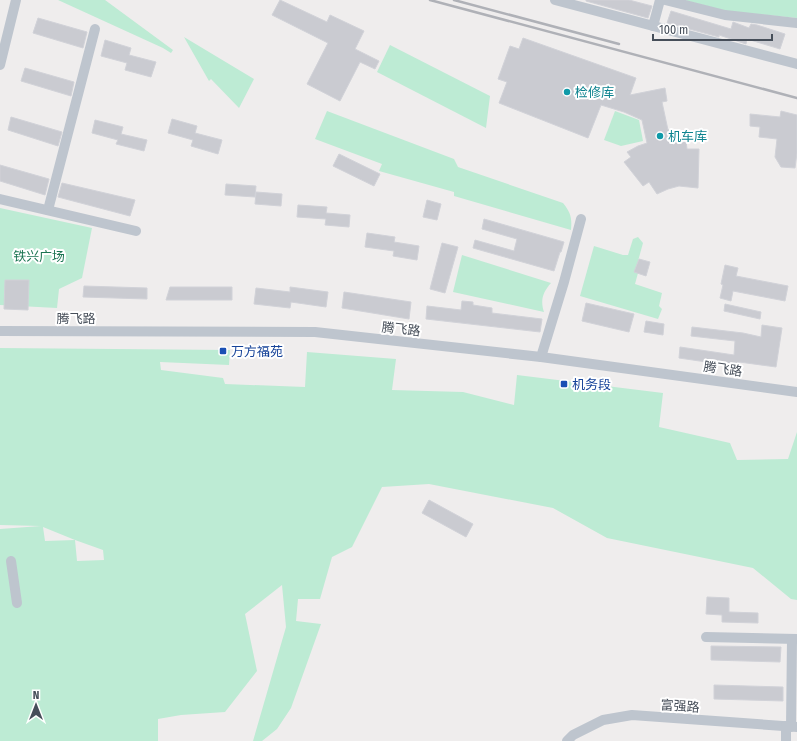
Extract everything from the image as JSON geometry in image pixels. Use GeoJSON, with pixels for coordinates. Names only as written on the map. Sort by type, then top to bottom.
{"type":"FeatureCollection","features":[{"type":"Feature","properties":{"kind":"street"},"geometry":{"type":"LineString","coordinates":[[0,65],[16,0]]}},
{"type":"Feature","properties":{"kind":"street"},"geometry":{"type":"LineString","coordinates":[[555,0],[797,64]]}},
{"type":"Feature","properties":{"kind":"street"},"geometry":{"type":"LineString","coordinates":[[653,26],[660,0]]}},
{"type":"Feature","properties":{"kind":"street"},"geometry":{"type":"LineString","coordinates":[[665,0],[725,15],[797,23]]}},
{"type":"Feature","properties":{"kind":"street"},"geometry":{"type":"LineString","coordinates":[[48,210],[95,29]]}},
{"type":"Feature","properties":{"kind":"street"},"geometry":{"type":"LineString","coordinates":[[0,199],[136,231]]}},
{"type":"Feature","properties":{"kind":"street"},"geometry":{"type":"LineString","coordinates":[[541,357],[564,282],[581,219]]}},
{"type":"Feature","properties":{"kind":"street","name":"腾飞路"},"geometry":{"type":"LineString","coordinates":[[0,331],[315,332],[541,357],[797,392]]}},
{"type":"Feature","properties":{"kind":"street"},"geometry":{"type":"LineString","coordinates":[[11,561],[17,603]]}},
{"type":"Feature","properties":{"kind":"street"},"geometry":{"type":"LineString","coordinates":[[706,637],[795,639],[794,709],[791,727],[786,741]]}},
{"type":"Feature","properties":{"kind":"street","name":"富强路"},"geometry":{"type":"LineString","coordinates":[[566,741],[573,735],[603,720],[632,715],[791,727]]}},
{"type":"Feature","properties":{"kind":"green space"},"geometry":{"type":"Polygon","coordinates":[[[58,0],[105,0],[173,50],[171,53],[58,0]]]}},
{"type":"Feature","properties":{"kind":"green space"},"geometry":{"type":"Polygon","coordinates":[[[684,0],[797,0],[797,18],[726,11],[684,0]]]}},
{"type":"Feature","properties":{"kind":"green space"},"geometry":{"type":"Polygon","coordinates":[[[184,37],[254,79],[239,108],[211,79],[209,81],[184,37]]]}},
{"type":"Feature","properties":{"kind":"green space"},"geometry":{"type":"Polygon","coordinates":[[[390,45],[490,96],[486,128],[377,72],[390,45]]]}},
{"type":"Feature","properties":{"kind":"green space"},"geometry":{"type":"Polygon","coordinates":[[[327,111],[454,159],[458,167],[563,203],[570,216],[571,230],[454,196],[454,192],[379,171],[382,164],[315,139],[327,111]]]}},
{"type":"Feature","properties":{"kind":"green space"},"geometry":{"type":"Polygon","coordinates":[[[615,111],[639,120],[643,141],[621,146],[604,140],[615,111]]]}},
{"type":"Feature","properties":{"kind":"green space","name":"铁兴广场"},"geometry":{"type":"Polygon","coordinates":[[[0,208],[92,228],[82,278],[59,289],[57,308],[0,305],[0,208]]]}},
{"type":"Feature","properties":{"kind":"green space"},"geometry":{"type":"Polygon","coordinates":[[[638,237],[643,243],[635,272],[638,273],[635,284],[662,293],[659,306],[662,309],[658,319],[580,296],[594,246],[623,255],[628,255],[633,239],[638,237]]]}},
{"type":"Feature","properties":{"kind":"green space"},"geometry":{"type":"Polygon","coordinates":[[[462,255],[551,283],[542,300],[544,312],[453,292],[462,255]]]}},
{"type":"Feature","properties":{"kind":"green space"},"geometry":{"type":"Polygon","coordinates":[[[0,348],[230,350],[229,365],[160,362],[161,370],[223,378],[225,384],[305,387],[307,352],[396,359],[392,390],[463,392],[514,405],[517,375],[663,393],[659,427],[730,443],[737,460],[788,459],[797,432],[797,600],[791,599],[753,568],[607,538],[553,508],[429,484],[382,487],[352,547],[332,557],[320,599],[298,599],[296,621],[321,624],[291,708],[277,729],[262,741],[253,741],[286,627],[282,585],[245,614],[257,671],[225,712],[181,715],[158,719],[158,741],[0,741],[0,529],[41,526],[0,525],[0,348]],[[43,527],[45,541],[75,540],[43,527]],[[75,540],[77,561],[104,560],[103,550],[75,540]]]}},
{"type":"Feature","properties":{"kind":"building"},"geometry":{"type":"Polygon","coordinates":[[[280,0],[327,22],[330,15],[364,31],[355,49],[379,61],[375,69],[360,62],[340,101],[307,84],[328,43],[272,15],[280,0]]]}},
{"type":"Feature","properties":{"kind":"building"},"geometry":{"type":"Polygon","coordinates":[[[586,0],[629,0],[652,6],[648,18],[586,0]]]}},
{"type":"Feature","properties":{"kind":"building"},"geometry":{"type":"Polygon","coordinates":[[[671,11],[731,29],[733,22],[749,28],[751,24],[757,25],[785,34],[780,49],[747,39],[746,44],[719,35],[719,37],[667,23],[671,11]]]}},
{"type":"Feature","properties":{"kind":"building"},"geometry":{"type":"Polygon","coordinates":[[[38,18],[87,32],[83,48],[33,33],[38,18]]]}},
{"type":"Feature","properties":{"kind":"building","name":"检修库"},"geometry":{"type":"Polygon","coordinates":[[[523,38],[636,78],[630,95],[665,88],[667,101],[662,102],[668,130],[673,129],[676,142],[686,141],[687,149],[699,149],[698,188],[679,186],[657,194],[649,182],[643,186],[624,162],[631,157],[627,152],[647,143],[642,120],[624,112],[601,105],[588,138],[499,103],[507,82],[498,79],[510,46],[519,49],[523,38]]]}},
{"type":"Feature","properties":{"kind":"building"},"geometry":{"type":"Polygon","coordinates":[[[105,40],[131,48],[129,55],[156,62],[151,77],[125,70],[127,63],[101,56],[105,40]]]}},
{"type":"Feature","properties":{"kind":"building"},"geometry":{"type":"Polygon","coordinates":[[[25,68],[74,82],[71,96],[21,81],[25,68]]]}},
{"type":"Feature","properties":{"kind":"building"},"geometry":{"type":"Polygon","coordinates":[[[781,111],[797,115],[797,153],[795,168],[781,167],[775,157],[777,139],[759,137],[760,127],[750,126],[750,114],[780,117],[781,111]]]}},
{"type":"Feature","properties":{"kind":"building"},"geometry":{"type":"Polygon","coordinates":[[[11,117],[62,132],[58,146],[8,130],[11,117]]]}},
{"type":"Feature","properties":{"kind":"building"},"geometry":{"type":"Polygon","coordinates":[[[172,119],[197,126],[195,133],[222,140],[218,154],[191,146],[193,140],[168,133],[172,119]]]}},
{"type":"Feature","properties":{"kind":"building"},"geometry":{"type":"Polygon","coordinates":[[[95,120],[123,127],[121,134],[147,140],[144,151],[116,144],[118,140],[92,133],[95,120]]]}},
{"type":"Feature","properties":{"kind":"building"},"geometry":{"type":"Polygon","coordinates":[[[339,154],[380,174],[374,186],[333,166],[339,154]]]}},
{"type":"Feature","properties":{"kind":"building"},"geometry":{"type":"Polygon","coordinates":[[[0,165],[49,179],[45,195],[0,181],[0,165]]]}},
{"type":"Feature","properties":{"kind":"building"},"geometry":{"type":"Polygon","coordinates":[[[62,183],[135,200],[130,216],[58,197],[62,183]]]}},
{"type":"Feature","properties":{"kind":"building"},"geometry":{"type":"Polygon","coordinates":[[[226,184],[256,186],[255,197],[225,195],[226,184]]]}},
{"type":"Feature","properties":{"kind":"building"},"geometry":{"type":"Polygon","coordinates":[[[256,192],[282,194],[281,206],[255,204],[256,192]]]}},
{"type":"Feature","properties":{"kind":"building"},"geometry":{"type":"Polygon","coordinates":[[[427,200],[441,204],[437,220],[423,217],[427,200]]]}},
{"type":"Feature","properties":{"kind":"building"},"geometry":{"type":"Polygon","coordinates":[[[298,205],[327,207],[326,213],[350,215],[349,227],[325,225],[326,219],[297,217],[298,205]]]}},
{"type":"Feature","properties":{"kind":"building"},"geometry":{"type":"Polygon","coordinates":[[[484,219],[564,242],[554,271],[473,248],[475,240],[514,251],[517,239],[482,229],[484,219]]]}},
{"type":"Feature","properties":{"kind":"building"},"geometry":{"type":"Polygon","coordinates":[[[367,233],[395,237],[394,242],[419,246],[417,260],[393,256],[394,251],[365,247],[367,233]]]}},
{"type":"Feature","properties":{"kind":"building"},"geometry":{"type":"Polygon","coordinates":[[[442,243],[458,247],[445,293],[430,289],[442,243]]]}},
{"type":"Feature","properties":{"kind":"building"},"geometry":{"type":"Polygon","coordinates":[[[639,259],[650,262],[646,276],[634,272],[639,259]]]}},
{"type":"Feature","properties":{"kind":"building"},"geometry":{"type":"Polygon","coordinates":[[[725,265],[738,268],[736,276],[788,286],[785,301],[733,291],[731,301],[720,298],[725,265]]]}},
{"type":"Feature","properties":{"kind":"building"},"geometry":{"type":"Polygon","coordinates":[[[5,280],[29,280],[28,310],[4,309],[5,280]]]}},
{"type":"Feature","properties":{"kind":"building"},"geometry":{"type":"Polygon","coordinates":[[[84,286],[147,288],[147,299],[83,297],[84,286]]]}},
{"type":"Feature","properties":{"kind":"building"},"geometry":{"type":"Polygon","coordinates":[[[170,287],[232,287],[232,300],[166,300],[170,287]]]}},
{"type":"Feature","properties":{"kind":"building"},"geometry":{"type":"Polygon","coordinates":[[[290,287],[328,292],[326,307],[291,302],[290,308],[254,304],[256,288],[290,292],[290,287]]]}},
{"type":"Feature","properties":{"kind":"building"},"geometry":{"type":"Polygon","coordinates":[[[344,292],[411,302],[409,319],[342,308],[344,292]]]}},
{"type":"Feature","properties":{"kind":"building"},"geometry":{"type":"Polygon","coordinates":[[[462,301],[473,302],[473,305],[492,308],[492,313],[542,319],[540,332],[426,319],[427,306],[461,310],[462,301]]]}},
{"type":"Feature","properties":{"kind":"building"},"geometry":{"type":"Polygon","coordinates":[[[586,303],[634,314],[629,332],[582,321],[586,303]]]}},
{"type":"Feature","properties":{"kind":"building"},"geometry":{"type":"Polygon","coordinates":[[[725,304],[761,312],[760,319],[724,311],[725,304]]]}},
{"type":"Feature","properties":{"kind":"building"},"geometry":{"type":"Polygon","coordinates":[[[646,321],[664,324],[663,335],[644,332],[646,321]]]}},
{"type":"Feature","properties":{"kind":"building"},"geometry":{"type":"Polygon","coordinates":[[[762,325],[782,328],[776,367],[739,362],[739,366],[727,365],[679,358],[680,347],[734,355],[735,341],[691,336],[692,327],[743,333],[761,337],[762,325]]]}},
{"type":"Feature","properties":{"kind":"building"},"geometry":{"type":"Polygon","coordinates":[[[429,500],[473,524],[466,537],[422,513],[429,500]]]}},
{"type":"Feature","properties":{"kind":"building"},"geometry":{"type":"Polygon","coordinates":[[[707,597],[729,598],[729,612],[758,613],[758,623],[722,622],[722,615],[706,614],[707,597]]]}},
{"type":"Feature","properties":{"kind":"building"},"geometry":{"type":"Polygon","coordinates":[[[711,646],[781,647],[780,662],[711,660],[711,646]]]}},
{"type":"Feature","properties":{"kind":"building"},"geometry":{"type":"Polygon","coordinates":[[[714,685],[783,687],[783,701],[714,699],[714,685]]]}},
{"type":"Feature","properties":{"kind":"railway"},"geometry":{"type":"LineString","coordinates":[[430,0],[797,98]]}},
{"type":"Feature","properties":{"kind":"railway"},"geometry":{"type":"LineString","coordinates":[[454,0],[619,44]]}},
{"type":"Feature","properties":{"kind":"place","name":"检修库"},"geometry":{"type":"Point","coordinates":[567,92]}},
{"type":"Feature","properties":{"kind":"place","name":"机车库"},"geometry":{"type":"Point","coordinates":[660,136]}},
{"type":"Feature","properties":{"kind":"place","name":"万方福苑"},"geometry":{"type":"Point","coordinates":[223,351]}},
{"type":"Feature","properties":{"kind":"place","name":"机务段"},"geometry":{"type":"Point","coordinates":[564,384]}}]}
